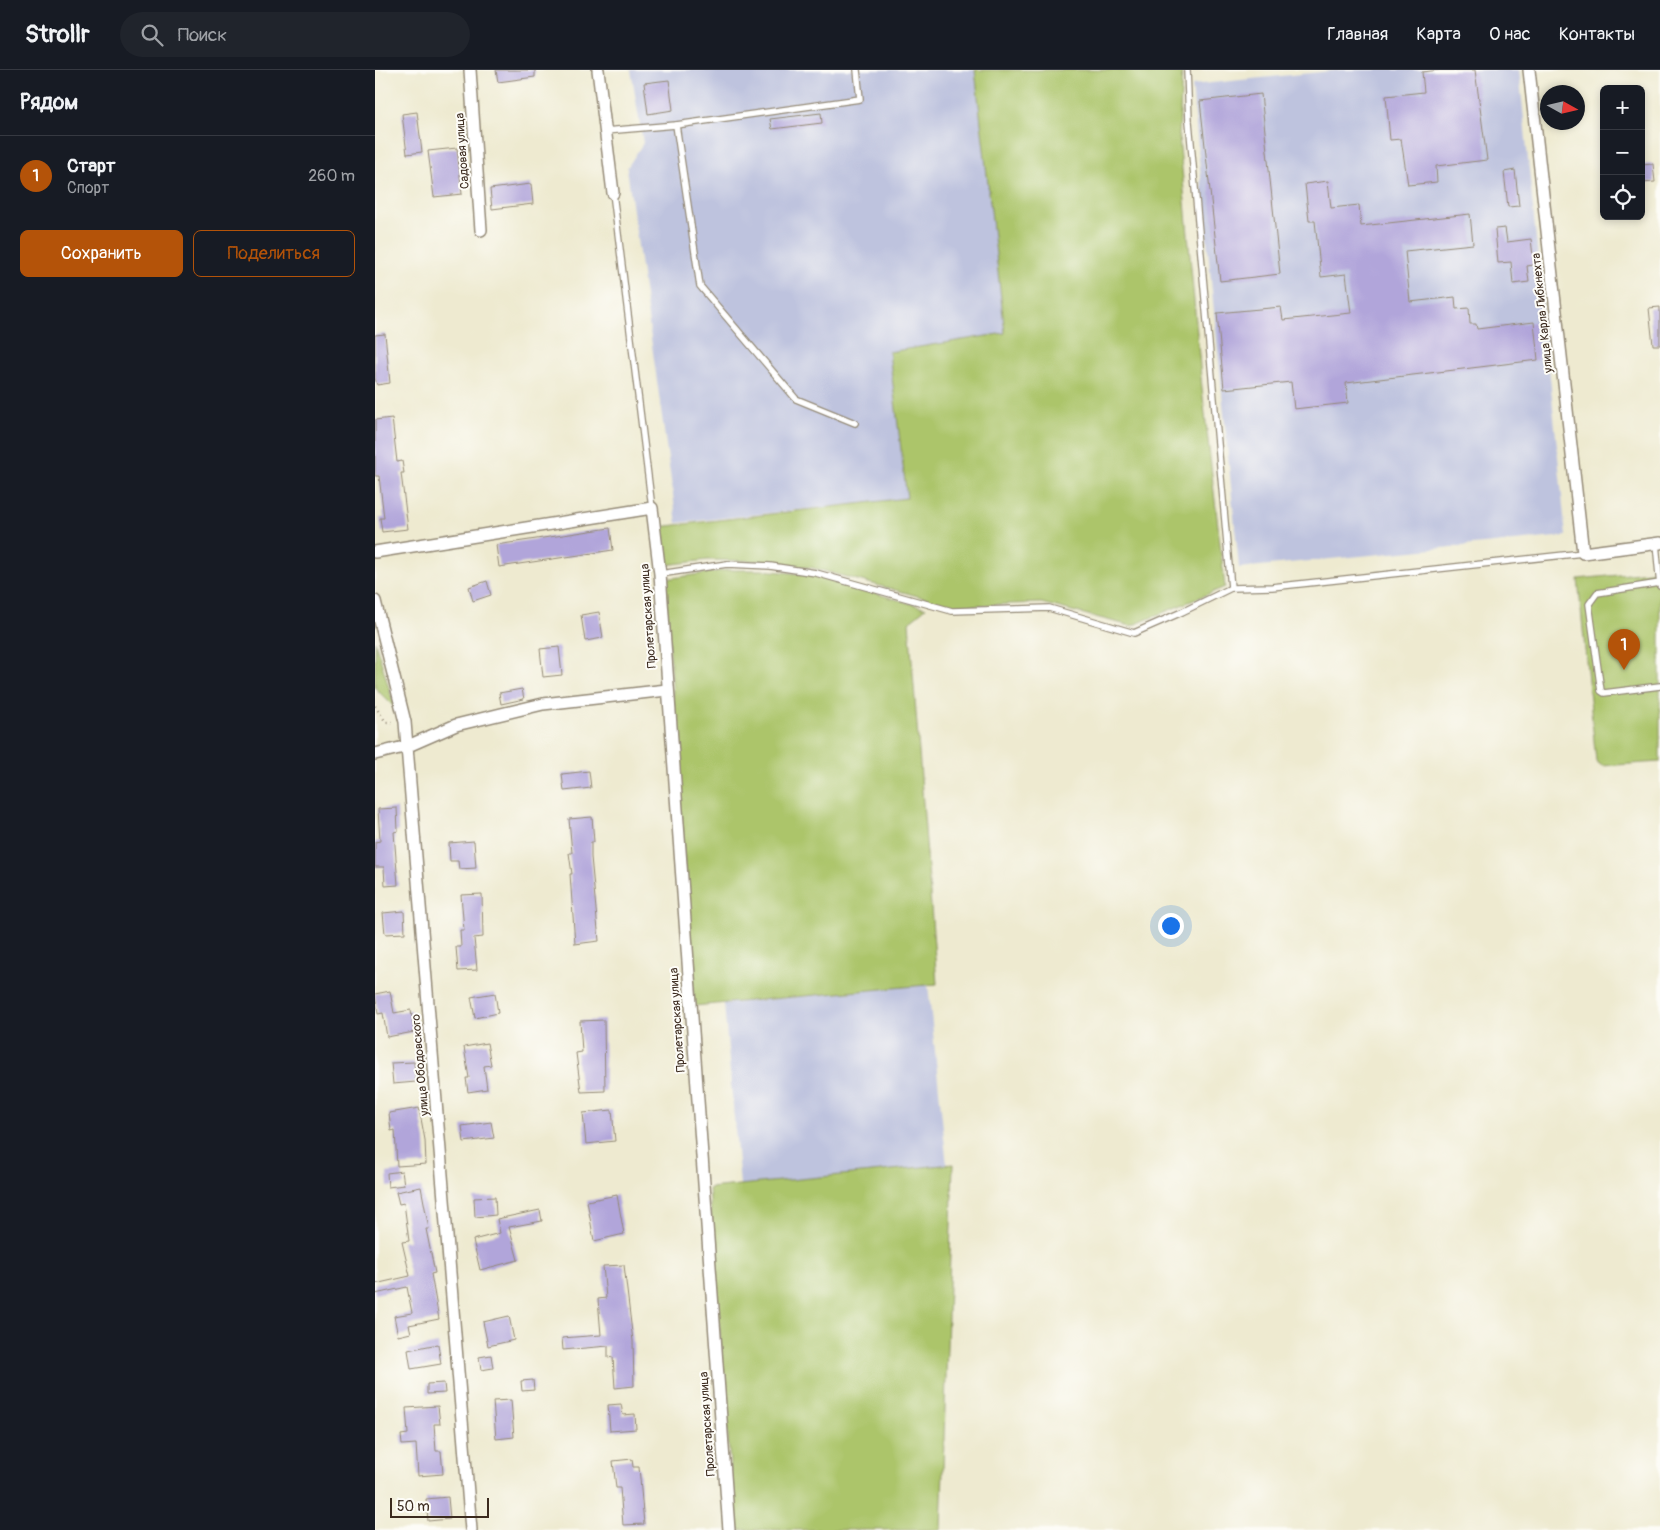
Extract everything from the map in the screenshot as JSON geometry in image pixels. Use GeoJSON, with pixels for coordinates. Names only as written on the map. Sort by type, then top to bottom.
{"type":"FeatureCollection","features":[{"type":"Feature","properties":{"kind":"street","name":"Садовая улица"},"geometry":{"type":"LineString","coordinates":[[470,70],[481,230]]}},
{"type":"Feature","properties":{"kind":"street"},"geometry":{"type":"LineString","coordinates":[[598,70],[613,193]]}},
{"type":"Feature","properties":{"kind":"street","name":"улица Карла Либкнехта"},"geometry":{"type":"LineString","coordinates":[[1529,70],[1583,553]]}},
{"type":"Feature","properties":{"kind":"street"},"geometry":{"type":"LineString","coordinates":[[375,552],[652,508]]}},
{"type":"Feature","properties":{"kind":"street","name":"Пролетарская улица"},"geometry":{"type":"LineString","coordinates":[[652,508],[660,574],[729,1530]]}},
{"type":"Feature","properties":{"kind":"street"},"geometry":{"type":"LineString","coordinates":[[1583,553],[1658,543]]}},
{"type":"Feature","properties":{"kind":"street","name":"улица Ободовского"},"geometry":{"type":"LineString","coordinates":[[375,601],[405,722],[408,746],[471,1530]]}},
{"type":"Feature","properties":{"kind":"street"},"geometry":{"type":"LineString","coordinates":[[375,754],[408,746],[457,725],[543,704],[667,690]]}},
{"type":"Feature","properties":{"kind":"lane"},"geometry":{"type":"LineString","coordinates":[[605,132],[677,125],[860,99],[857,70]]}},
{"type":"Feature","properties":{"kind":"lane"},"geometry":{"type":"LineString","coordinates":[[1187,70],[1189,121],[1231,588]]}},
{"type":"Feature","properties":{"kind":"lane"},"geometry":{"type":"LineString","coordinates":[[677,125],[700,286],[797,399],[855,423]]}},
{"type":"Feature","properties":{"kind":"lane"},"geometry":{"type":"LineString","coordinates":[[613,193],[652,508]]}},
{"type":"Feature","properties":{"kind":"lane"},"geometry":{"type":"LineString","coordinates":[[1658,543],[1660,584],[1597,592],[1589,604],[1601,691],[1604,693],[1660,686]]}},
{"type":"Feature","properties":{"kind":"lane"},"geometry":{"type":"LineString","coordinates":[[660,574],[727,564],[769,566],[816,573],[952,611],[1049,608],[1134,633],[1231,588],[1272,586],[1583,553]]}},
{"type":"Feature","properties":{"kind":"path"},"geometry":{"type":"LineString","coordinates":[[375,706],[386,722],[405,722]]}},
{"type":"Feature","properties":{"kind":"shaded area"},"geometry":{"type":"Polygon","coordinates":[[[631,70],[975,70],[1005,333],[889,352],[907,498],[677,523],[627,168],[643,143],[631,70]]]}},
{"type":"Feature","properties":{"kind":"shaded area"},"geometry":{"type":"Polygon","coordinates":[[[1341,70],[1519,70],[1566,536],[1239,568],[1192,85],[1341,70]]]}},
{"type":"Feature","properties":{"kind":"shaded area"},"geometry":{"type":"Polygon","coordinates":[[[928,985],[947,1166],[740,1185],[724,1004],[928,985]]]}},
{"type":"Feature","properties":{"kind":"green space"},"geometry":{"type":"Polygon","coordinates":[[[975,70],[1182,70],[1179,136],[1202,388],[1225,587],[1131,626],[1041,603],[955,606],[813,568],[759,561],[708,560],[665,565],[659,527],[907,498],[889,352],[1005,333],[975,70]]]}},
{"type":"Feature","properties":{"kind":"green space"},"geometry":{"type":"Polygon","coordinates":[[[728,570],[762,570],[812,575],[926,608],[909,622],[937,984],[694,1006],[665,579],[728,570]]]}},
{"type":"Feature","properties":{"kind":"green space"},"geometry":{"type":"Polygon","coordinates":[[[1660,571],[1660,762],[1602,766],[1596,761],[1578,579],[1660,571]]]}},
{"type":"Feature","properties":{"kind":"green space"},"geometry":{"type":"Polygon","coordinates":[[[375,641],[395,708],[375,688],[375,641]]]}},
{"type":"Feature","properties":{"kind":"green space"},"geometry":{"type":"Polygon","coordinates":[[[953,1164],[941,1530],[735,1530],[709,1188],[953,1164]]]}},
{"type":"Feature","properties":{"kind":"building"},"geometry":{"type":"Polygon","coordinates":[[[496,70],[535,70],[535,77],[498,82],[496,70]]]}},
{"type":"Feature","properties":{"kind":"building"},"geometry":{"type":"Polygon","coordinates":[[[1475,70],[1487,160],[1436,166],[1437,182],[1408,185],[1401,139],[1390,140],[1386,96],[1424,92],[1422,72],[1475,70]]]}},
{"type":"Feature","properties":{"kind":"building"},"geometry":{"type":"Polygon","coordinates":[[[669,80],[673,110],[648,114],[644,83],[669,80]]]}},
{"type":"Feature","properties":{"kind":"building"},"geometry":{"type":"Polygon","coordinates":[[[1261,94],[1280,274],[1220,281],[1200,101],[1261,94]]]}},
{"type":"Feature","properties":{"kind":"building"},"geometry":{"type":"Polygon","coordinates":[[[417,112],[422,152],[407,154],[402,114],[417,112]]]}},
{"type":"Feature","properties":{"kind":"building"},"geometry":{"type":"Polygon","coordinates":[[[821,113],[822,123],[772,129],[770,119],[821,113]]]}},
{"type":"Feature","properties":{"kind":"building"},"geometry":{"type":"Polygon","coordinates":[[[457,148],[462,194],[434,197],[428,151],[457,148]]]}},
{"type":"Feature","properties":{"kind":"building"},"geometry":{"type":"Polygon","coordinates":[[[1653,164],[1655,182],[1645,183],[1645,165],[1653,164]]]}},
{"type":"Feature","properties":{"kind":"building"},"geometry":{"type":"Polygon","coordinates":[[[1515,170],[1519,206],[1508,207],[1504,172],[1515,170]]]}},
{"type":"Feature","properties":{"kind":"building"},"geometry":{"type":"Polygon","coordinates":[[[1328,181],[1331,208],[1359,205],[1361,226],[1470,214],[1473,244],[1405,251],[1410,302],[1455,297],[1456,309],[1469,308],[1470,324],[1476,324],[1477,329],[1534,322],[1538,360],[1346,383],[1348,403],[1294,409],[1291,382],[1224,389],[1217,313],[1281,307],[1283,320],[1351,313],[1346,274],[1321,277],[1315,221],[1309,221],[1305,184],[1328,181]]]}},
{"type":"Feature","properties":{"kind":"building"},"geometry":{"type":"Polygon","coordinates":[[[531,184],[533,204],[492,209],[490,189],[531,184]]]}},
{"type":"Feature","properties":{"kind":"building"},"geometry":{"type":"Polygon","coordinates":[[[1505,228],[1507,242],[1531,239],[1534,265],[1527,266],[1529,282],[1513,284],[1511,262],[1498,263],[1495,229],[1505,228]]]}},
{"type":"Feature","properties":{"kind":"building"},"geometry":{"type":"Polygon","coordinates":[[[1660,307],[1660,345],[1653,345],[1649,308],[1660,307]]]}},
{"type":"Feature","properties":{"kind":"building"},"geometry":{"type":"Polygon","coordinates":[[[385,334],[390,383],[377,385],[375,378],[375,335],[385,334]]]}},
{"type":"Feature","properties":{"kind":"building"},"geometry":{"type":"Polygon","coordinates":[[[392,418],[397,462],[402,461],[404,473],[401,473],[408,529],[382,532],[380,518],[384,518],[379,476],[375,476],[375,420],[392,418]]]}},
{"type":"Feature","properties":{"kind":"building"},"geometry":{"type":"Polygon","coordinates":[[[610,528],[613,550],[499,567],[496,545],[610,528]]]}},
{"type":"Feature","properties":{"kind":"building"},"geometry":{"type":"Polygon","coordinates":[[[487,581],[491,595],[473,601],[469,587],[487,581]]]}},
{"type":"Feature","properties":{"kind":"building"},"geometry":{"type":"Polygon","coordinates":[[[599,612],[603,638],[585,641],[581,615],[599,612]]]}},
{"type":"Feature","properties":{"kind":"building"},"geometry":{"type":"Polygon","coordinates":[[[559,647],[562,675],[543,677],[540,649],[559,647]]]}},
{"type":"Feature","properties":{"kind":"building"},"geometry":{"type":"Polygon","coordinates":[[[522,689],[524,699],[501,704],[499,693],[522,689]]]}},
{"type":"Feature","properties":{"kind":"building"},"geometry":{"type":"Polygon","coordinates":[[[589,771],[591,788],[564,791],[562,774],[589,771]]]}},
{"type":"Feature","properties":{"kind":"building"},"geometry":{"type":"Polygon","coordinates":[[[397,808],[398,831],[394,832],[398,885],[385,886],[384,867],[375,867],[375,842],[380,841],[378,809],[397,808]]]}},
{"type":"Feature","properties":{"kind":"building"},"geometry":{"type":"Polygon","coordinates":[[[592,817],[594,842],[591,842],[591,857],[599,941],[575,944],[570,874],[572,874],[569,853],[572,853],[569,819],[592,817]]]}},
{"type":"Feature","properties":{"kind":"building"},"geometry":{"type":"Polygon","coordinates":[[[474,841],[476,868],[459,869],[458,861],[450,861],[449,843],[474,841]]]}},
{"type":"Feature","properties":{"kind":"building"},"geometry":{"type":"Polygon","coordinates":[[[482,894],[483,937],[474,938],[477,970],[458,971],[456,947],[461,947],[460,930],[464,930],[461,895],[482,894]]]}},
{"type":"Feature","properties":{"kind":"building"},"geometry":{"type":"Polygon","coordinates":[[[404,911],[405,933],[385,934],[383,913],[404,911]]]}},
{"type":"Feature","properties":{"kind":"building"},"geometry":{"type":"Polygon","coordinates":[[[390,991],[394,1013],[411,1010],[414,1032],[387,1037],[383,1013],[378,1014],[375,994],[390,991]]]}},
{"type":"Feature","properties":{"kind":"building"},"geometry":{"type":"Polygon","coordinates":[[[495,993],[498,1013],[475,1018],[471,997],[495,993]]]}},
{"type":"Feature","properties":{"kind":"building"},"geometry":{"type":"Polygon","coordinates":[[[604,1020],[605,1091],[581,1092],[576,1053],[582,1052],[580,1021],[604,1020]]]}},
{"type":"Feature","properties":{"kind":"building"},"geometry":{"type":"Polygon","coordinates":[[[487,1043],[491,1065],[484,1066],[487,1089],[468,1092],[466,1078],[469,1078],[464,1047],[487,1043]]]}},
{"type":"Feature","properties":{"kind":"building"},"geometry":{"type":"Polygon","coordinates":[[[414,1062],[416,1082],[393,1084],[391,1063],[414,1062]]]}},
{"type":"Feature","properties":{"kind":"building"},"geometry":{"type":"Polygon","coordinates":[[[419,1108],[425,1140],[426,1164],[397,1166],[395,1130],[391,1131],[389,1113],[419,1108]]]}},
{"type":"Feature","properties":{"kind":"building"},"geometry":{"type":"Polygon","coordinates":[[[612,1110],[615,1141],[586,1144],[583,1113],[612,1110]]]}},
{"type":"Feature","properties":{"kind":"building"},"geometry":{"type":"Polygon","coordinates":[[[491,1122],[494,1138],[464,1142],[462,1126],[491,1122]]]}},
{"type":"Feature","properties":{"kind":"building"},"geometry":{"type":"Polygon","coordinates":[[[402,1171],[404,1185],[388,1187],[387,1173],[402,1171]]]}},
{"type":"Feature","properties":{"kind":"building"},"geometry":{"type":"Polygon","coordinates":[[[421,1187],[429,1229],[426,1229],[435,1273],[431,1274],[439,1319],[409,1325],[411,1333],[398,1336],[394,1316],[412,1313],[407,1287],[375,1294],[375,1284],[410,1276],[402,1242],[409,1241],[404,1203],[399,1204],[396,1192],[421,1187]]]}},
{"type":"Feature","properties":{"kind":"building"},"geometry":{"type":"Polygon","coordinates":[[[617,1195],[624,1234],[594,1241],[587,1201],[617,1195]]]}},
{"type":"Feature","properties":{"kind":"building"},"geometry":{"type":"Polygon","coordinates":[[[495,1197],[496,1215],[475,1217],[474,1198],[495,1197]]]}},
{"type":"Feature","properties":{"kind":"building"},"geometry":{"type":"Polygon","coordinates":[[[540,1210],[542,1221],[509,1227],[518,1260],[480,1270],[473,1240],[500,1233],[497,1219],[540,1210]]]}},
{"type":"Feature","properties":{"kind":"building"},"geometry":{"type":"Polygon","coordinates":[[[624,1265],[633,1341],[634,1386],[615,1388],[613,1357],[608,1358],[608,1346],[563,1350],[562,1338],[601,1335],[598,1299],[606,1298],[603,1266],[624,1265]]]}},
{"type":"Feature","properties":{"kind":"building"},"geometry":{"type":"Polygon","coordinates":[[[509,1316],[514,1340],[488,1346],[483,1322],[509,1316]]]}},
{"type":"Feature","properties":{"kind":"building"},"geometry":{"type":"Polygon","coordinates":[[[438,1344],[441,1364],[411,1369],[408,1350],[438,1344]]]}},
{"type":"Feature","properties":{"kind":"building"},"geometry":{"type":"Polygon","coordinates":[[[491,1355],[493,1368],[481,1370],[479,1357],[491,1355]]]}},
{"type":"Feature","properties":{"kind":"building"},"geometry":{"type":"Polygon","coordinates":[[[533,1380],[534,1390],[522,1391],[521,1381],[533,1380]]]}},
{"type":"Feature","properties":{"kind":"building"},"geometry":{"type":"Polygon","coordinates":[[[444,1383],[445,1393],[427,1394],[427,1384],[444,1383]]]}},
{"type":"Feature","properties":{"kind":"building"},"geometry":{"type":"Polygon","coordinates":[[[511,1400],[514,1437],[496,1439],[493,1401],[511,1400]]]}},
{"type":"Feature","properties":{"kind":"building"},"geometry":{"type":"Polygon","coordinates":[[[621,1404],[623,1415],[635,1414],[636,1429],[610,1431],[608,1405],[621,1404]]]}},
{"type":"Feature","properties":{"kind":"building"},"geometry":{"type":"Polygon","coordinates":[[[438,1406],[440,1424],[434,1424],[436,1451],[441,1451],[443,1474],[418,1476],[416,1444],[402,1445],[401,1435],[408,1434],[406,1408],[438,1406]]]}},
{"type":"Feature","properties":{"kind":"building"},"geometry":{"type":"Polygon","coordinates":[[[632,1459],[633,1467],[639,1467],[644,1524],[623,1525],[620,1488],[616,1488],[613,1461],[632,1459]]]}},
{"type":"Feature","properties":{"kind":"building"},"geometry":{"type":"Polygon","coordinates":[[[448,1497],[450,1519],[428,1521],[426,1499],[448,1497]]]}},
{"type":"Feature","properties":{"kind":"place","name":"Старт"},"geometry":{"type":"Point","coordinates":[1624,670]}}]}
